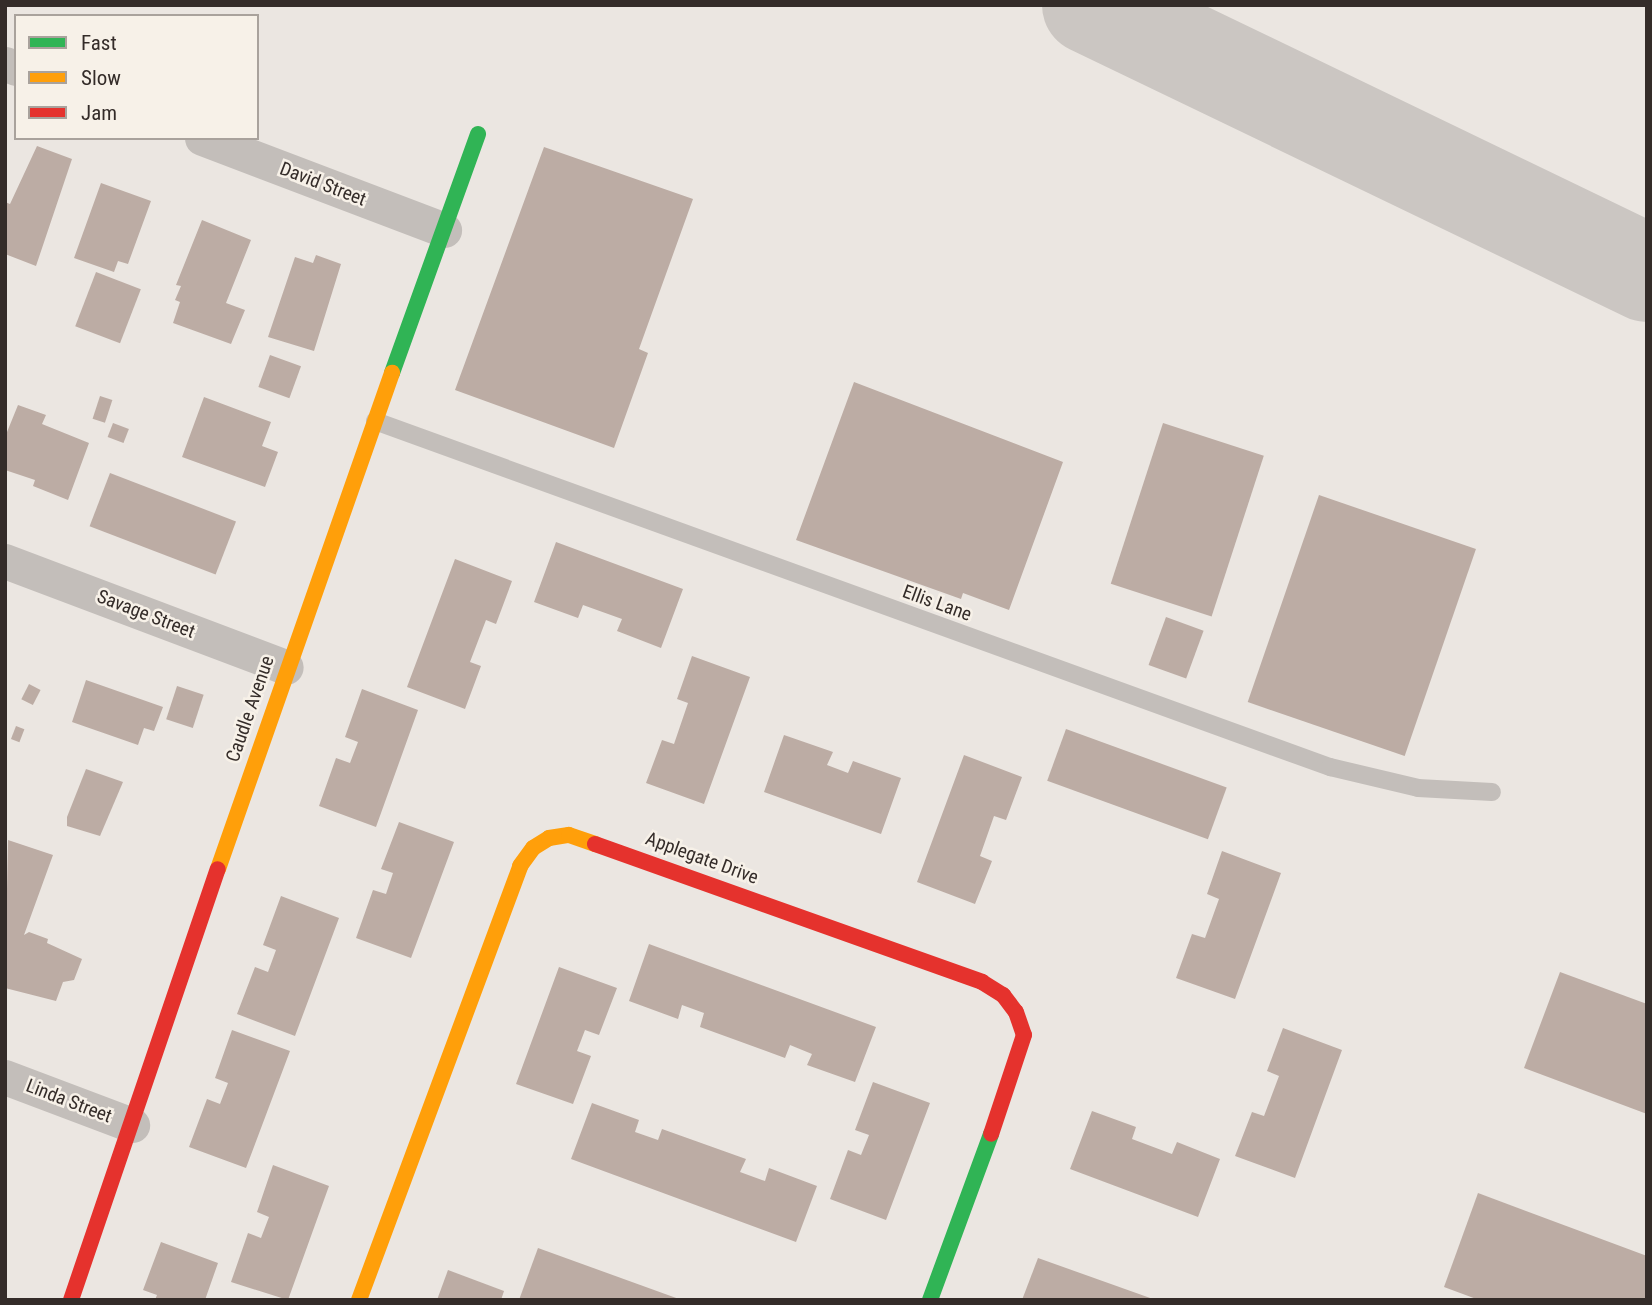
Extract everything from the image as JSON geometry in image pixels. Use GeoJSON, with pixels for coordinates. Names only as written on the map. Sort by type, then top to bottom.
{"type":"FeatureCollection","features":[{"type":"Feature","properties":{"kind":"street","name":"Caudle Avenue"},"geometry":{"type":"LineString","coordinates":[[71,1300],[286,667],[478,134]]}},
{"type":"Feature","properties":{"kind":"street","name":"David Street"},"geometry":{"type":"LineString","coordinates":[[207,140],[444,230]]}},
{"type":"Feature","properties":{"kind":"street","name":"Savage Street"},"geometry":{"type":"LineString","coordinates":[[5,561],[286,667]]}},
{"type":"Feature","properties":{"kind":"street","name":"Applegate Drive"},"geometry":{"type":"LineString","coordinates":[[359,1300],[520,866],[541,843],[569,835],[982,982],[1003,995],[1016,1012],[1024,1035],[1018,1062],[930,1300]]}},
{"type":"Feature","properties":{"kind":"street","name":"Linda Street"},"geometry":{"type":"LineString","coordinates":[[5,1077],[132,1125]]}},
{"type":"Feature","properties":{"kind":"lane","name":"Ellis Lane"},"geometry":{"type":"LineString","coordinates":[[375,421],[1330,767],[1418,788],[1492,792]]}},
{"type":"Feature","properties":{"kind":"building"},"geometry":{"type":"Polygon","coordinates":[[[37,146],[72,159],[36,266],[5,254],[5,202],[10,204],[37,146]]]}},
{"type":"Feature","properties":{"kind":"building"},"geometry":{"type":"Polygon","coordinates":[[[544,147],[693,199],[639,349],[648,353],[614,448],[455,390],[544,147]]]}},
{"type":"Feature","properties":{"kind":"building"},"geometry":{"type":"Polygon","coordinates":[[[101,183],[151,201],[128,264],[118,261],[114,272],[74,258],[101,183]]]}},
{"type":"Feature","properties":{"kind":"building"},"geometry":{"type":"Polygon","coordinates":[[[202,220],[251,240],[226,303],[245,310],[231,344],[173,323],[180,302],[175,300],[181,286],[176,285],[202,220]]]}},
{"type":"Feature","properties":{"kind":"building"},"geometry":{"type":"Polygon","coordinates":[[[316,255],[341,264],[314,351],[268,337],[295,257],[313,263],[316,255]]]}},
{"type":"Feature","properties":{"kind":"building"},"geometry":{"type":"Polygon","coordinates":[[[96,272],[141,289],[120,343],[75,326],[96,272]]]}},
{"type":"Feature","properties":{"kind":"building"},"geometry":{"type":"Polygon","coordinates":[[[270,355],[301,366],[289,398],[258,387],[270,355]]]}},
{"type":"Feature","properties":{"kind":"building"},"geometry":{"type":"Polygon","coordinates":[[[854,382],[1063,462],[1009,610],[963,593],[961,599],[796,540],[854,382]]]}},
{"type":"Feature","properties":{"kind":"building"},"geometry":{"type":"Polygon","coordinates":[[[100,396],[112,400],[105,423],[93,419],[100,396]]]}},
{"type":"Feature","properties":{"kind":"building"},"geometry":{"type":"Polygon","coordinates":[[[204,397],[271,422],[262,446],[278,452],[265,487],[182,457],[204,397]]]}},
{"type":"Feature","properties":{"kind":"building"},"geometry":{"type":"Polygon","coordinates":[[[18,405],[46,415],[42,424],[89,443],[68,500],[33,486],[35,480],[5,470],[5,437],[18,405]]]}},
{"type":"Feature","properties":{"kind":"building"},"geometry":{"type":"Polygon","coordinates":[[[113,423],[129,429],[123,443],[108,437],[113,423]]]}},
{"type":"Feature","properties":{"kind":"building"},"geometry":{"type":"Polygon","coordinates":[[[1163,423],[1264,456],[1212,616],[1111,584],[1163,423]]]}},
{"type":"Feature","properties":{"kind":"building"},"geometry":{"type":"Polygon","coordinates":[[[110,473],[236,521],[216,575],[90,526],[110,473]]]}},
{"type":"Feature","properties":{"kind":"building"},"geometry":{"type":"Polygon","coordinates":[[[1319,495],[1476,549],[1405,756],[1248,702],[1319,495]]]}},
{"type":"Feature","properties":{"kind":"building"},"geometry":{"type":"Polygon","coordinates":[[[556,542],[683,589],[661,648],[617,631],[622,619],[583,605],[578,618],[534,602],[556,542]]]}},
{"type":"Feature","properties":{"kind":"building"},"geometry":{"type":"Polygon","coordinates":[[[455,559],[512,581],[496,624],[486,620],[470,662],[481,666],[465,709],[407,687],[455,559]]]}},
{"type":"Feature","properties":{"kind":"building"},"geometry":{"type":"Polygon","coordinates":[[[1166,617],[1204,631],[1186,679],[1149,665],[1166,617]]]}},
{"type":"Feature","properties":{"kind":"building"},"geometry":{"type":"Polygon","coordinates":[[[692,656],[750,677],[704,804],[646,783],[662,740],[674,744],[688,703],[677,699],[692,656]]]}},
{"type":"Feature","properties":{"kind":"building"},"geometry":{"type":"Polygon","coordinates":[[[86,680],[163,707],[154,731],[144,728],[138,745],[72,722],[86,680]]]}},
{"type":"Feature","properties":{"kind":"building"},"geometry":{"type":"Polygon","coordinates":[[[29,684],[41,690],[33,705],[21,699],[29,684]]]}},
{"type":"Feature","properties":{"kind":"building"},"geometry":{"type":"Polygon","coordinates":[[[177,686],[204,695],[193,728],[166,719],[177,686]]]}},
{"type":"Feature","properties":{"kind":"building"},"geometry":{"type":"Polygon","coordinates":[[[362,689],[418,710],[376,827],[319,806],[336,758],[350,763],[358,742],[345,737],[362,689]]]}},
{"type":"Feature","properties":{"kind":"building"},"geometry":{"type":"Polygon","coordinates":[[[16,726],[24,729],[19,742],[11,739],[16,726]]]}},
{"type":"Feature","properties":{"kind":"building"},"geometry":{"type":"Polygon","coordinates":[[[1066,729],[1227,787],[1208,839],[1047,781],[1066,729]]]}},
{"type":"Feature","properties":{"kind":"building"},"geometry":{"type":"Polygon","coordinates":[[[784,735],[833,752],[827,765],[848,773],[853,761],[901,778],[881,834],[764,792],[784,735]]]}},
{"type":"Feature","properties":{"kind":"building"},"geometry":{"type":"Polygon","coordinates":[[[964,755],[1022,777],[1006,820],[994,816],[980,856],[992,861],[975,904],[917,882],[964,755]]]}},
{"type":"Feature","properties":{"kind":"building"},"geometry":{"type":"Polygon","coordinates":[[[86,769],[123,782],[100,836],[67,826],[67,817],[86,769]]]}},
{"type":"Feature","properties":{"kind":"building"},"geometry":{"type":"Polygon","coordinates":[[[399,822],[454,842],[411,958],[356,938],[373,890],[386,894],[393,873],[381,869],[399,822]]]}},
{"type":"Feature","properties":{"kind":"building"},"geometry":{"type":"Polygon","coordinates":[[[8,840],[53,855],[24,935],[29,932],[48,939],[47,943],[82,959],[74,980],[63,982],[56,1001],[5,988],[8,840]]]}},
{"type":"Feature","properties":{"kind":"building"},"geometry":{"type":"Polygon","coordinates":[[[1222,851],[1281,873],[1235,999],[1176,978],[1192,934],[1205,938],[1219,899],[1207,894],[1222,851]]]}},
{"type":"Feature","properties":{"kind":"building"},"geometry":{"type":"Polygon","coordinates":[[[281,896],[339,918],[295,1036],[237,1014],[255,967],[268,972],[276,950],[263,945],[281,896]]]}},
{"type":"Feature","properties":{"kind":"building"},"geometry":{"type":"Polygon","coordinates":[[[649,944],[876,1027],[855,1082],[807,1065],[812,1054],[790,1045],[785,1058],[700,1027],[704,1013],[682,1005],[678,1019],[629,1001],[649,944]]]}},
{"type":"Feature","properties":{"kind":"building"},"geometry":{"type":"Polygon","coordinates":[[[559,967],[617,988],[599,1035],[585,1030],[577,1051],[591,1056],[573,1104],[516,1084],[559,967]]]}},
{"type":"Feature","properties":{"kind":"building"},"geometry":{"type":"Polygon","coordinates":[[[1560,972],[1647,1004],[1647,1114],[1524,1068],[1560,972]]]}},
{"type":"Feature","properties":{"kind":"building"},"geometry":{"type":"Polygon","coordinates":[[[1283,1028],[1342,1050],[1295,1178],[1235,1156],[1252,1112],[1264,1116],[1279,1076],[1267,1071],[1283,1028]]]}},
{"type":"Feature","properties":{"kind":"building"},"geometry":{"type":"Polygon","coordinates":[[[232,1030],[290,1051],[246,1168],[189,1147],[207,1099],[220,1104],[228,1083],[215,1078],[232,1030]]]}},
{"type":"Feature","properties":{"kind":"building"},"geometry":{"type":"Polygon","coordinates":[[[873,1082],[930,1103],[886,1220],[830,1199],[848,1150],[861,1155],[869,1135],[855,1130],[873,1082]]]}},
{"type":"Feature","properties":{"kind":"building"},"geometry":{"type":"Polygon","coordinates":[[[592,1103],[639,1120],[635,1132],[658,1140],[662,1129],[746,1159],[740,1172],[765,1181],[769,1168],[817,1186],[796,1242],[571,1159],[592,1103]]]}},
{"type":"Feature","properties":{"kind":"building"},"geometry":{"type":"Polygon","coordinates":[[[1092,1111],[1136,1127],[1132,1139],[1172,1154],[1177,1142],[1220,1159],[1198,1217],[1070,1169],[1092,1111]]]}},
{"type":"Feature","properties":{"kind":"building"},"geometry":{"type":"Polygon","coordinates":[[[273,1165],[329,1186],[288,1300],[231,1282],[248,1233],[261,1238],[269,1217],[257,1212],[273,1165]]]}},
{"type":"Feature","properties":{"kind":"building"},"geometry":{"type":"Polygon","coordinates":[[[1478,1193],[1647,1256],[1647,1300],[1479,1300],[1444,1287],[1478,1193]]]}},
{"type":"Feature","properties":{"kind":"building"},"geometry":{"type":"Polygon","coordinates":[[[161,1242],[218,1263],[205,1300],[155,1300],[157,1295],[143,1290],[161,1242]]]}},
{"type":"Feature","properties":{"kind":"building"},"geometry":{"type":"Polygon","coordinates":[[[538,1248],[679,1299],[679,1300],[519,1300],[538,1248]]]}},
{"type":"Feature","properties":{"kind":"building"},"geometry":{"type":"Polygon","coordinates":[[[1038,1258],[1153,1299],[1153,1300],[1022,1300],[1038,1258]]]}},
{"type":"Feature","properties":{"kind":"building"},"geometry":{"type":"Polygon","coordinates":[[[448,1270],[504,1291],[501,1300],[437,1300],[448,1270]]]}},
{"type":"Feature","properties":{"kind":"taxiway"},"geometry":{"type":"LineString","coordinates":[[1091,5],[1647,273]]}},
{"type":"Feature","properties":{"kind":"traffic: fast"},"geometry":{"type":"LineString","coordinates":[[392,373],[478,134]]}},
{"type":"Feature","properties":{"kind":"traffic: fast"},"geometry":{"type":"LineString","coordinates":[[930,1300],[991,1134]]}},
{"type":"Feature","properties":{"kind":"traffic: slow"},"geometry":{"type":"LineString","coordinates":[[218,869],[392,373]]}},
{"type":"Feature","properties":{"kind":"traffic: slow"},"geometry":{"type":"LineString","coordinates":[[359,1300],[520,866],[533,848],[549,838],[569,835],[595,844]]}},
{"type":"Feature","properties":{"kind":"traffic: jam"},"geometry":{"type":"LineString","coordinates":[[595,844],[982,982],[1003,995],[1016,1012],[1024,1035],[991,1134]]}},
{"type":"Feature","properties":{"kind":"traffic: jam"},"geometry":{"type":"LineString","coordinates":[[71,1300],[218,869]]}}]}
